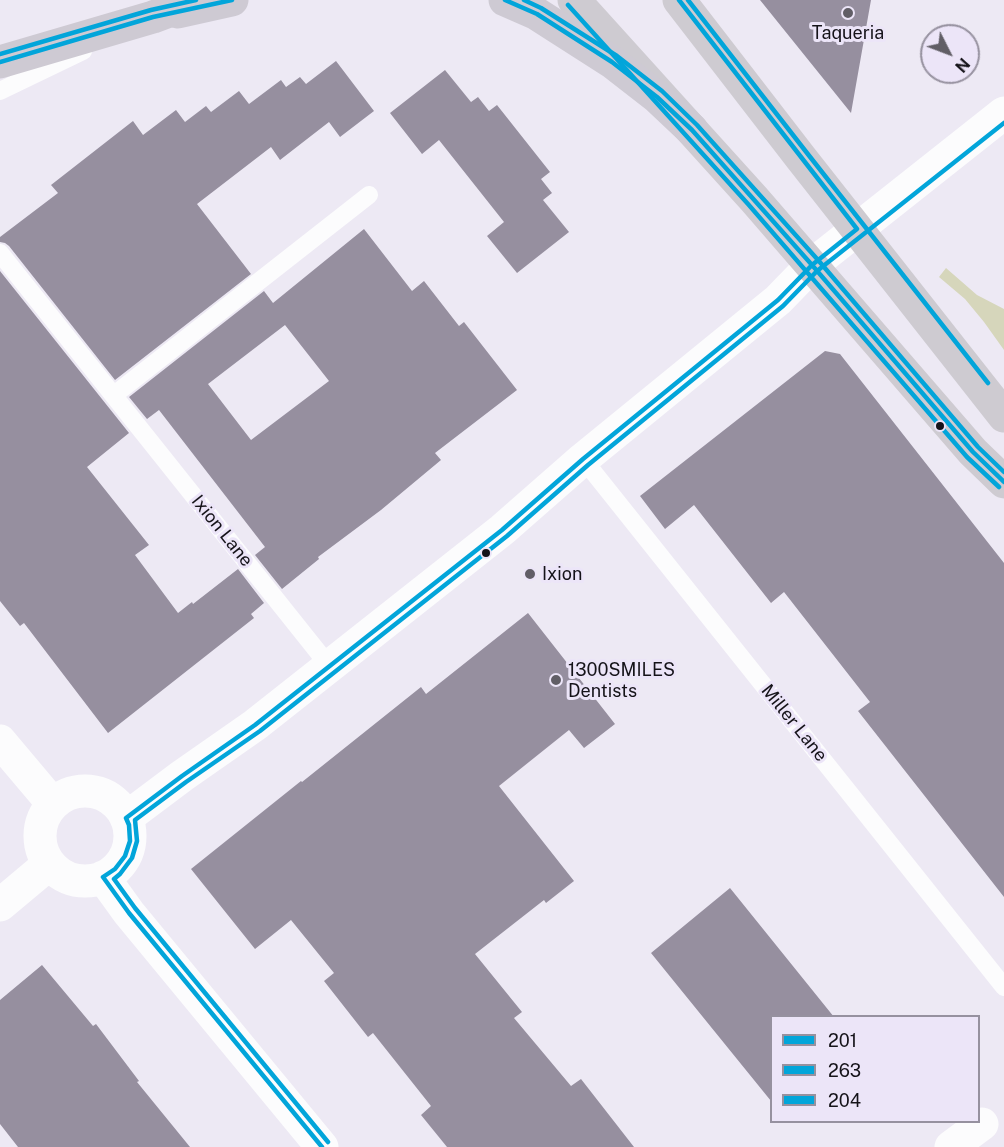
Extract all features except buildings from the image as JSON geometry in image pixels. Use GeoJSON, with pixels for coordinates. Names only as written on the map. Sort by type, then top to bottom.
{"type":"FeatureCollection","features":[{"type":"Feature","properties":{"kind":"highway"},"geometry":{"type":"LineString","coordinates":[[153,17],[198,0]]}},
{"type":"Feature","properties":{"kind":"highway"},"geometry":{"type":"LineString","coordinates":[[0,62],[153,17],[232,0]]}},
{"type":"Feature","properties":{"kind":"highway"},"geometry":{"type":"LineString","coordinates":[[505,0],[537,14],[612,62],[657,97],[692,130]]}},
{"type":"Feature","properties":{"kind":"main road"},"geometry":{"type":"LineString","coordinates":[[574,0],[812,265],[973,452],[1004,482]]}},
{"type":"Feature","properties":{"kind":"main road"},"geometry":{"type":"LineString","coordinates":[[679,0],[1004,416]]}},
{"type":"Feature","properties":{"kind":"street"},"geometry":{"type":"LineString","coordinates":[[126,818],[255,725],[502,530],[583,459],[778,300],[812,265],[1004,113]]}},
{"type":"Feature","properties":{"kind":"street"},"geometry":{"type":"LineString","coordinates":[[0,741],[53,804]]}},
{"type":"Feature","properties":{"kind":"street"},"geometry":{"type":"LineString","coordinates":[[73,792],[98,792],[112,800],[122,811],[129,825],[129,841],[125,856],[116,869],[103,878],[88,881],[60,874],[49,864],[42,851],[39,837],[44,816],[53,804],[73,792]]}},
{"type":"Feature","properties":{"kind":"street"},"geometry":{"type":"LineString","coordinates":[[0,905],[49,864]]}},
{"type":"Feature","properties":{"kind":"street"},"geometry":{"type":"LineString","coordinates":[[103,878],[129,913],[322,1147]]}},
{"type":"Feature","properties":{"kind":"street"},"geometry":{"type":"LineString","coordinates":[[951,1147],[982,1124]]}},
{"type":"Feature","properties":{"kind":"lane"},"geometry":{"type":"LineString","coordinates":[[0,91],[153,17]]}},
{"type":"Feature","properties":{"kind":"lane"},"geometry":{"type":"LineString","coordinates":[[114,395],[369,195]]}},
{"type":"Feature","properties":{"kind":"lane","name":"Ixion Lane"},"geometry":{"type":"LineString","coordinates":[[0,253],[330,667]]}},
{"type":"Feature","properties":{"kind":"lane","name":"Miller Lane"},"geometry":{"type":"LineString","coordinates":[[583,459],[1004,987]]}},
{"type":"Feature","properties":{"kind":"green space"},"geometry":{"type":"Polygon","coordinates":[[[946,268],[977,295],[1004,309],[1004,350],[965,299],[939,277],[946,268]]]}},
{"type":"Feature","properties":{"kind":"transit line","name":"204"},"geometry":{"type":"LineString","coordinates":[[0,54],[151,10],[196,0]]}},
{"type":"Feature","properties":{"kind":"transit line","name":"201"},"geometry":{"type":"LineString","coordinates":[[0,62],[153,17],[232,0]]}},
{"type":"Feature","properties":{"kind":"transit line","name":"201"},"geometry":{"type":"LineString","coordinates":[[505,0],[537,14],[612,62],[657,97],[692,130],[973,452],[1004,482]]}},
{"type":"Feature","properties":{"kind":"transit line","name":"204"},"geometry":{"type":"LineString","coordinates":[[524,0],[541,8],[617,56],[662,91],[697,125],[818,260],[978,447],[1004,472]]}},
{"type":"Feature","properties":{"kind":"transit line","name":"201"},"geometry":{"type":"LineString","coordinates":[[322,1147],[129,913],[103,877],[115,869],[125,856],[130,841],[126,818],[255,725],[502,530],[583,459],[778,300],[812,265],[857,229],[679,0]]}},
{"type":"Feature","properties":{"kind":"transit line","name":"204"},"geometry":{"type":"LineString","coordinates":[[688,0],[988,383]]}},
{"type":"Feature","properties":{"kind":"transit line","name":"263"},"geometry":{"type":"LineString","coordinates":[[568,5],[748,204],[967,457],[999,487]]}},
{"type":"Feature","properties":{"kind":"transit line","name":"263"},"geometry":{"type":"LineString","coordinates":[[328,1142],[135,908],[114,879],[132,858],[137,841],[135,820],[260,731],[507,536],[588,465],[783,306],[817,271],[1004,123]]}},
{"type":"Feature","properties":{"kind":"place","name":"Taqueria"},"geometry":{"type":"Point","coordinates":[848,13]}},
{"type":"Feature","properties":{"kind":"place","name":"Ixion"},"geometry":{"type":"Point","coordinates":[530,574]}},
{"type":"Feature","properties":{"kind":"place","name":"1300SMILES Dentists"},"geometry":{"type":"Point","coordinates":[556,680]}}]}
